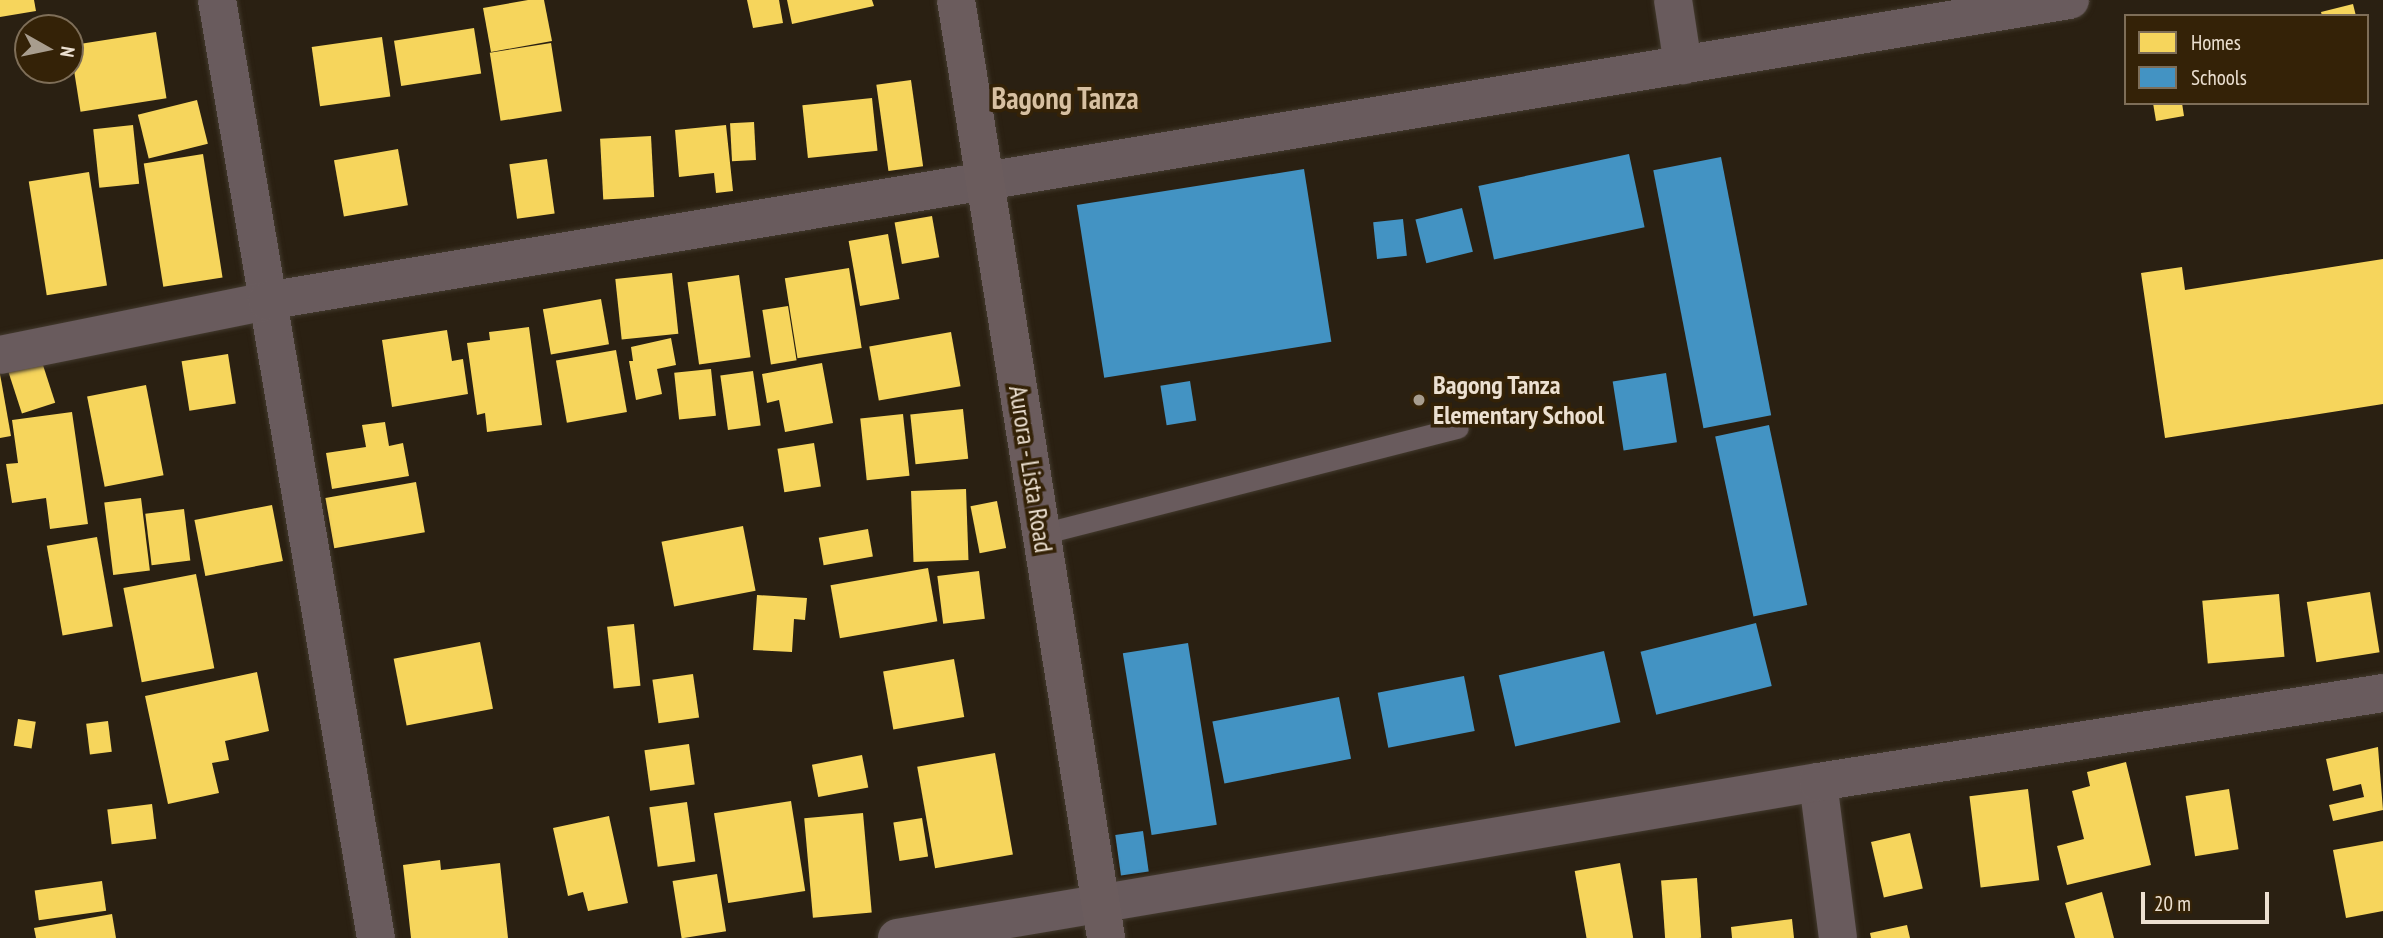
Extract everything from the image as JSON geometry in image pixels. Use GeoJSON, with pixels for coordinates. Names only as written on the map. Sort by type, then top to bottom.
{"type":"FeatureCollection","features":[{"type":"Feature","properties":{"kind":"street"},"geometry":{"type":"LineString","coordinates":[[217,0],[376,938]]}},
{"type":"Feature","properties":{"kind":"street","name":"Aurora - Lista Road"},"geometry":{"type":"LineString","coordinates":[[956,0],[1103,922]]}},
{"type":"Feature","properties":{"kind":"street"},"geometry":{"type":"LineString","coordinates":[[1673,0],[1683,65]]}},
{"type":"Feature","properties":{"kind":"street"},"geometry":{"type":"LineString","coordinates":[[0,355],[267,301],[2070,0]]}},
{"type":"Feature","properties":{"kind":"street"},"geometry":{"type":"LineString","coordinates":[[897,938],[1103,922],[1818,782],[2383,693]]}},
{"type":"Feature","properties":{"kind":"street"},"geometry":{"type":"LineString","coordinates":[[1818,782],[1838,938]]}},
{"type":"Feature","properties":{"kind":"lane"},"geometry":{"type":"LineString","coordinates":[[1041,534],[1458,428]]}},
{"type":"Feature","properties":{"kind":"building: Homes"},"geometry":{"type":"Polygon","coordinates":[[[0,0],[34,0],[36,11],[0,17],[0,0]]]}},
{"type":"Feature","properties":{"kind":"building: Homes"},"geometry":{"type":"Polygon","coordinates":[[[544,0],[552,41],[491,52],[483,8],[544,0]]]}},
{"type":"Feature","properties":{"kind":"building: Homes"},"geometry":{"type":"Polygon","coordinates":[[[747,0],[779,0],[783,23],[753,28],[747,0]]]}},
{"type":"Feature","properties":{"kind":"building: Homes"},"geometry":{"type":"Polygon","coordinates":[[[787,0],[872,0],[874,6],[792,24],[787,0]]]}},
{"type":"Feature","properties":{"kind":"building: Homes"},"geometry":{"type":"Polygon","coordinates":[[[2353,4],[2356,14],[2322,14],[2353,4]]]}},
{"type":"Feature","properties":{"kind":"building: Homes"},"geometry":{"type":"Polygon","coordinates":[[[474,28],[481,73],[401,86],[394,41],[474,28]]]}},
{"type":"Feature","properties":{"kind":"building: Homes"},"geometry":{"type":"Polygon","coordinates":[[[156,32],[166,98],[81,112],[76,84],[84,84],[84,43],[156,32]]]}},
{"type":"Feature","properties":{"kind":"building: Homes"},"geometry":{"type":"Polygon","coordinates":[[[382,37],[390,96],[320,106],[312,47],[382,37]]]}},
{"type":"Feature","properties":{"kind":"building: Homes"},"geometry":{"type":"Polygon","coordinates":[[[551,43],[562,111],[501,121],[490,53],[551,43]]]}},
{"type":"Feature","properties":{"kind":"building: Homes"},"geometry":{"type":"Polygon","coordinates":[[[911,80],[923,166],[888,171],[876,85],[911,80]]]}},
{"type":"Feature","properties":{"kind":"building: Homes"},"geometry":{"type":"Polygon","coordinates":[[[872,98],[878,151],[808,158],[802,105],[872,98]]]}},
{"type":"Feature","properties":{"kind":"building: Homes"},"geometry":{"type":"Polygon","coordinates":[[[197,100],[208,144],[149,158],[138,115],[197,100]]]}},
{"type":"Feature","properties":{"kind":"building: Homes"},"geometry":{"type":"Polygon","coordinates":[[[2153,105],[2182,105],[2184,116],[2156,121],[2153,105]]]}},
{"type":"Feature","properties":{"kind":"building: Homes"},"geometry":{"type":"Polygon","coordinates":[[[754,122],[756,160],[732,161],[730,123],[754,122]]]}},
{"type":"Feature","properties":{"kind":"building: Homes"},"geometry":{"type":"Polygon","coordinates":[[[133,125],[139,184],[99,188],[93,129],[133,125]]]}},
{"type":"Feature","properties":{"kind":"building: Homes"},"geometry":{"type":"Polygon","coordinates":[[[726,125],[733,191],[716,193],[714,173],[679,177],[675,130],[726,125]]]}},
{"type":"Feature","properties":{"kind":"building: Homes"},"geometry":{"type":"Polygon","coordinates":[[[651,136],[654,197],[603,200],[600,139],[651,136]]]}},
{"type":"Feature","properties":{"kind":"building: Homes"},"geometry":{"type":"Polygon","coordinates":[[[398,149],[408,205],[344,216],[334,160],[398,149]]]}},
{"type":"Feature","properties":{"kind":"building: Homes"},"geometry":{"type":"Polygon","coordinates":[[[203,154],[223,277],[163,287],[144,163],[203,154]]]}},
{"type":"Feature","properties":{"kind":"building: Homes"},"geometry":{"type":"Polygon","coordinates":[[[547,159],[555,213],[517,219],[509,164],[547,159]]]}},
{"type":"Feature","properties":{"kind":"building: Homes"},"geometry":{"type":"Polygon","coordinates":[[[89,172],[107,286],[47,295],[29,182],[89,172]]]}},
{"type":"Feature","properties":{"kind":"building: Homes"},"geometry":{"type":"Polygon","coordinates":[[[932,216],[939,257],[902,264],[895,223],[932,216]]]}},
{"type":"Feature","properties":{"kind":"building: Homes"},"geometry":{"type":"Polygon","coordinates":[[[888,234],[899,299],[860,306],[849,241],[888,234]]]}},
{"type":"Feature","properties":{"kind":"building: Homes"},"geometry":{"type":"Polygon","coordinates":[[[2383,259],[2383,404],[2165,438],[2141,273],[2182,267],[2185,290],[2383,259]]]}},
{"type":"Feature","properties":{"kind":"building: Homes"},"geometry":{"type":"Polygon","coordinates":[[[849,268],[862,348],[797,358],[785,278],[849,268]]]}},
{"type":"Feature","properties":{"kind":"building: Homes"},"geometry":{"type":"Polygon","coordinates":[[[672,273],[678,334],[622,340],[615,279],[672,273]]]}},
{"type":"Feature","properties":{"kind":"building: Homes"},"geometry":{"type":"Polygon","coordinates":[[[739,275],[751,357],[699,364],[688,282],[739,275]]]}},
{"type":"Feature","properties":{"kind":"building: Homes"},"geometry":{"type":"Polygon","coordinates":[[[601,299],[609,344],[551,355],[543,309],[601,299]]]}},
{"type":"Feature","properties":{"kind":"building: Homes"},"geometry":{"type":"Polygon","coordinates":[[[788,306],[797,360],[771,364],[762,310],[788,306]]]}},
{"type":"Feature","properties":{"kind":"building: Homes"},"geometry":{"type":"Polygon","coordinates":[[[529,327],[542,425],[487,432],[485,413],[477,415],[467,343],[490,340],[489,332],[529,327]]]}},
{"type":"Feature","properties":{"kind":"building: Homes"},"geometry":{"type":"Polygon","coordinates":[[[447,330],[452,361],[463,359],[468,394],[392,407],[382,340],[447,330]]]}},
{"type":"Feature","properties":{"kind":"building: Homes"},"geometry":{"type":"Polygon","coordinates":[[[951,332],[961,386],[879,401],[869,346],[951,332]]]}},
{"type":"Feature","properties":{"kind":"building: Homes"},"geometry":{"type":"Polygon","coordinates":[[[671,338],[676,365],[657,369],[662,394],[636,400],[629,361],[633,361],[631,347],[671,338]]]}},
{"type":"Feature","properties":{"kind":"building: Homes"},"geometry":{"type":"Polygon","coordinates":[[[616,350],[627,412],[567,423],[556,361],[616,350]]]}},
{"type":"Feature","properties":{"kind":"building: Homes"},"geometry":{"type":"Polygon","coordinates":[[[228,354],[236,403],[189,411],[182,361],[228,354]]]}},
{"type":"Feature","properties":{"kind":"building: Homes"},"geometry":{"type":"Polygon","coordinates":[[[41,359],[55,403],[22,414],[8,370],[41,359]]]}},
{"type":"Feature","properties":{"kind":"building: Homes"},"geometry":{"type":"Polygon","coordinates":[[[822,363],[833,423],[785,432],[779,400],[767,403],[762,374],[822,363]]]}},
{"type":"Feature","properties":{"kind":"building: Homes"},"geometry":{"type":"Polygon","coordinates":[[[711,369],[716,416],[679,420],[674,373],[711,369]]]}},
{"type":"Feature","properties":{"kind":"building: Homes"},"geometry":{"type":"Polygon","coordinates":[[[753,371],[761,425],[728,430],[720,376],[753,371]]]}},
{"type":"Feature","properties":{"kind":"building: Homes"},"geometry":{"type":"Polygon","coordinates":[[[0,374],[11,436],[0,438],[0,374]]]}},
{"type":"Feature","properties":{"kind":"building: Homes"},"geometry":{"type":"Polygon","coordinates":[[[146,385],[164,475],[105,487],[87,396],[146,385]]]}},
{"type":"Feature","properties":{"kind":"building: Homes"},"geometry":{"type":"Polygon","coordinates":[[[963,409],[968,459],[916,464],[910,415],[963,409]]]}},
{"type":"Feature","properties":{"kind":"building: Homes"},"geometry":{"type":"Polygon","coordinates":[[[72,412],[88,524],[50,529],[46,498],[12,503],[6,464],[18,463],[12,420],[72,412]]]}},
{"type":"Feature","properties":{"kind":"building: Homes"},"geometry":{"type":"Polygon","coordinates":[[[903,414],[909,476],[867,480],[860,418],[903,414]]]}},
{"type":"Feature","properties":{"kind":"building: Homes"},"geometry":{"type":"Polygon","coordinates":[[[385,422],[389,446],[403,443],[409,476],[332,489],[326,453],[366,447],[362,425],[385,422]]]}},
{"type":"Feature","properties":{"kind":"building: Homes"},"geometry":{"type":"Polygon","coordinates":[[[814,443],[821,486],[784,492],[777,449],[814,443]]]}},
{"type":"Feature","properties":{"kind":"building: Homes"},"geometry":{"type":"Polygon","coordinates":[[[416,482],[425,532],[334,548],[325,498],[416,482]]]}},
{"type":"Feature","properties":{"kind":"building: Homes"},"geometry":{"type":"Polygon","coordinates":[[[966,489],[968,560],[914,562],[911,491],[966,489]]]}},
{"type":"Feature","properties":{"kind":"building: Homes"},"geometry":{"type":"Polygon","coordinates":[[[141,498],[150,570],[113,575],[104,503],[141,498]]]}},
{"type":"Feature","properties":{"kind":"building: Homes"},"geometry":{"type":"Polygon","coordinates":[[[997,501],[1006,548],[980,553],[970,506],[997,501]]]}},
{"type":"Feature","properties":{"kind":"building: Homes"},"geometry":{"type":"Polygon","coordinates":[[[272,505],[283,561],[205,576],[194,520],[272,505]]]}},
{"type":"Feature","properties":{"kind":"building: Homes"},"geometry":{"type":"Polygon","coordinates":[[[184,509],[190,561],[152,565],[145,514],[184,509]]]}},
{"type":"Feature","properties":{"kind":"building: Homes"},"geometry":{"type":"Polygon","coordinates":[[[743,526],[756,591],[674,607],[662,542],[743,526]]]}},
{"type":"Feature","properties":{"kind":"building: Homes"},"geometry":{"type":"Polygon","coordinates":[[[868,529],[873,557],[824,565],[819,538],[868,529]]]}},
{"type":"Feature","properties":{"kind":"building: Homes"},"geometry":{"type":"Polygon","coordinates":[[[97,537],[113,627],[63,635],[47,546],[97,537]]]}},
{"type":"Feature","properties":{"kind":"building: Homes"},"geometry":{"type":"Polygon","coordinates":[[[928,568],[937,621],[840,638],[831,585],[928,568]]]}},
{"type":"Feature","properties":{"kind":"building: Homes"},"geometry":{"type":"Polygon","coordinates":[[[979,571],[985,619],[943,624],[937,576],[979,571]]]}},
{"type":"Feature","properties":{"kind":"building: Homes"},"geometry":{"type":"Polygon","coordinates":[[[196,574],[214,668],[142,682],[123,588],[196,574]]]}},
{"type":"Feature","properties":{"kind":"building: Homes"},"geometry":{"type":"Polygon","coordinates":[[[2370,592],[2380,652],[2316,662],[2307,602],[2370,592]]]}},
{"type":"Feature","properties":{"kind":"building: Homes"},"geometry":{"type":"Polygon","coordinates":[[[2279,594],[2284,657],[2208,663],[2202,601],[2279,594]]]}},
{"type":"Feature","properties":{"kind":"building: Homes"},"geometry":{"type":"Polygon","coordinates":[[[757,595],[807,598],[805,620],[794,619],[792,652],[753,650],[757,595]]]}},
{"type":"Feature","properties":{"kind":"building: Homes"},"geometry":{"type":"Polygon","coordinates":[[[634,624],[640,686],[614,688],[607,627],[634,624]]]}},
{"type":"Feature","properties":{"kind":"building: Homes"},"geometry":{"type":"Polygon","coordinates":[[[480,642],[493,709],[407,726],[394,659],[480,642]]]}},
{"type":"Feature","properties":{"kind":"building: Homes"},"geometry":{"type":"Polygon","coordinates":[[[954,659],[964,717],[893,730],[883,672],[954,659]]]}},
{"type":"Feature","properties":{"kind":"building: Homes"},"geometry":{"type":"Polygon","coordinates":[[[257,672],[269,731],[225,741],[229,760],[212,763],[219,793],[168,804],[145,696],[257,672]]]}},
{"type":"Feature","properties":{"kind":"building: Homes"},"geometry":{"type":"Polygon","coordinates":[[[693,674],[699,718],[659,723],[652,680],[693,674]]]}},
{"type":"Feature","properties":{"kind":"building: Homes"},"geometry":{"type":"Polygon","coordinates":[[[18,719],[36,722],[32,748],[14,746],[18,719]]]}},
{"type":"Feature","properties":{"kind":"building: Homes"},"geometry":{"type":"Polygon","coordinates":[[[108,721],[112,752],[90,754],[86,724],[108,721]]]}},
{"type":"Feature","properties":{"kind":"building: Homes"},"geometry":{"type":"Polygon","coordinates":[[[689,744],[695,785],[650,791],[644,750],[689,744]]]}},
{"type":"Feature","properties":{"kind":"building: Homes"},"geometry":{"type":"Polygon","coordinates":[[[2378,747],[2383,810],[2333,821],[2329,805],[2364,797],[2361,784],[2333,791],[2326,759],[2378,747]]]}},
{"type":"Feature","properties":{"kind":"building: Homes"},"geometry":{"type":"Polygon","coordinates":[[[995,753],[1013,854],[935,868],[917,767],[995,753]]]}},
{"type":"Feature","properties":{"kind":"building: Homes"},"geometry":{"type":"Polygon","coordinates":[[[862,755],[868,787],[818,797],[812,765],[862,755]]]}},
{"type":"Feature","properties":{"kind":"building: Homes"},"geometry":{"type":"Polygon","coordinates":[[[2126,762],[2151,865],[2067,885],[2057,846],[2084,839],[2072,791],[2090,786],[2087,772],[2126,762]]]}},
{"type":"Feature","properties":{"kind":"building: Homes"},"geometry":{"type":"Polygon","coordinates":[[[2028,789],[2039,880],[1981,888],[1969,796],[2028,789]]]}},
{"type":"Feature","properties":{"kind":"building: Homes"},"geometry":{"type":"Polygon","coordinates":[[[2229,789],[2239,849],[2195,856],[2186,796],[2229,789]]]}},
{"type":"Feature","properties":{"kind":"building: Homes"},"geometry":{"type":"Polygon","coordinates":[[[791,801],[805,891],[728,903],[714,813],[791,801]]]}},
{"type":"Feature","properties":{"kind":"building: Homes"},"geometry":{"type":"Polygon","coordinates":[[[687,802],[695,861],[658,867],[649,807],[687,802]]]}},
{"type":"Feature","properties":{"kind":"building: Homes"},"geometry":{"type":"Polygon","coordinates":[[[152,804],[156,839],[112,844],[107,809],[152,804]]]}},
{"type":"Feature","properties":{"kind":"building: Homes"},"geometry":{"type":"Polygon","coordinates":[[[863,813],[872,913],[813,918],[804,818],[863,813]]]}},
{"type":"Feature","properties":{"kind":"building: Homes"},"geometry":{"type":"Polygon","coordinates":[[[609,816],[628,903],[588,911],[583,892],[568,896],[553,828],[609,816]]]}},
{"type":"Feature","properties":{"kind":"building: Homes"},"geometry":{"type":"Polygon","coordinates":[[[922,818],[928,857],[899,861],[893,823],[922,818]]]}},
{"type":"Feature","properties":{"kind":"building: Homes"},"geometry":{"type":"Polygon","coordinates":[[[1910,833],[1923,889],[1884,898],[1871,842],[1910,833]]]}},
{"type":"Feature","properties":{"kind":"building: Homes"},"geometry":{"type":"Polygon","coordinates":[[[2383,841],[2383,911],[2346,918],[2333,850],[2383,841]]]}},
{"type":"Feature","properties":{"kind":"building: Homes"},"geometry":{"type":"Polygon","coordinates":[[[440,860],[441,870],[500,863],[508,938],[411,938],[403,865],[440,860]]]}},
{"type":"Feature","properties":{"kind":"building: Homes"},"geometry":{"type":"Polygon","coordinates":[[[1620,863],[1633,938],[1587,938],[1575,871],[1620,863]]]}},
{"type":"Feature","properties":{"kind":"building: Homes"},"geometry":{"type":"Polygon","coordinates":[[[717,874],[726,931],[682,938],[673,881],[717,874]]]}},
{"type":"Feature","properties":{"kind":"building: Homes"},"geometry":{"type":"Polygon","coordinates":[[[1697,878],[1701,938],[1665,938],[1661,881],[1697,878]]]}},
{"type":"Feature","properties":{"kind":"building: Homes"},"geometry":{"type":"Polygon","coordinates":[[[102,881],[106,911],[39,920],[35,890],[102,881]]]}},
{"type":"Feature","properties":{"kind":"building: Homes"},"geometry":{"type":"Polygon","coordinates":[[[2102,892],[2114,938],[2075,938],[2065,903],[2102,892]]]}},
{"type":"Feature","properties":{"kind":"building: Homes"},"geometry":{"type":"Polygon","coordinates":[[[112,914],[116,938],[36,938],[34,928],[112,914]]]}},
{"type":"Feature","properties":{"kind":"building: Homes"},"geometry":{"type":"Polygon","coordinates":[[[1792,919],[1794,938],[1732,938],[1731,927],[1792,919]]]}},
{"type":"Feature","properties":{"kind":"building: Homes"},"geometry":{"type":"Polygon","coordinates":[[[1907,925],[1910,938],[1871,938],[1870,933],[1907,925]]]}},
{"type":"Feature","properties":{"kind":"building: Schools"},"geometry":{"type":"Polygon","coordinates":[[[1629,154],[1645,227],[1494,259],[1478,186],[1629,154]]]}},
{"type":"Feature","properties":{"kind":"building: Schools"},"geometry":{"type":"Polygon","coordinates":[[[1721,157],[1771,415],[1703,428],[1653,170],[1721,157]]]}},
{"type":"Feature","properties":{"kind":"building: Schools"},"geometry":{"type":"Polygon","coordinates":[[[1304,169],[1331,342],[1104,378],[1077,205],[1304,169]]]}},
{"type":"Feature","properties":{"kind":"building: Schools"},"geometry":{"type":"Polygon","coordinates":[[[1462,208],[1473,252],[1426,263],[1415,220],[1462,208]]]}},
{"type":"Feature","properties":{"kind":"building: Schools"},"geometry":{"type":"Polygon","coordinates":[[[1403,219],[1407,256],[1377,259],[1373,222],[1403,219]]]}},
{"type":"Feature","properties":{"kind":"building: Schools"},"geometry":{"type":"Polygon","coordinates":[[[1666,373],[1677,442],[1624,451],[1613,381],[1666,373]]]}},
{"type":"Feature","properties":{"kind":"building: Schools"},"geometry":{"type":"Polygon","coordinates":[[[1190,381],[1196,421],[1167,425],[1160,386],[1190,381]]]}},
{"type":"Feature","properties":{"kind":"building: Schools"},"geometry":{"type":"Polygon","coordinates":[[[1769,425],[1807,605],[1753,616],[1715,436],[1769,425]]]}},
{"type":"Feature","properties":{"kind":"building: Schools"},"geometry":{"type":"Polygon","coordinates":[[[1756,623],[1772,686],[1656,715],[1641,652],[1756,623]]]}},
{"type":"Feature","properties":{"kind":"building: Schools"},"geometry":{"type":"Polygon","coordinates":[[[1188,643],[1217,825],[1152,835],[1123,653],[1188,643]]]}},
{"type":"Feature","properties":{"kind":"building: Schools"},"geometry":{"type":"Polygon","coordinates":[[[1604,651],[1620,722],[1515,746],[1499,675],[1604,651]]]}},
{"type":"Feature","properties":{"kind":"building: Schools"},"geometry":{"type":"Polygon","coordinates":[[[1464,676],[1475,731],[1388,748],[1378,693],[1464,676]]]}},
{"type":"Feature","properties":{"kind":"building: Schools"},"geometry":{"type":"Polygon","coordinates":[[[1339,697],[1351,759],[1224,783],[1212,722],[1339,697]]]}},
{"type":"Feature","properties":{"kind":"building: Schools"},"geometry":{"type":"Polygon","coordinates":[[[1143,831],[1149,872],[1121,875],[1115,835],[1143,831]]]}},
{"type":"Feature","properties":{"kind":"place","name":"Bagong Tanza Elementary School"},"geometry":{"type":"Point","coordinates":[1419,400]}},
{"type":"Feature","properties":{"kind":"district","name":"Bagong Tanza"},"geometry":{"type":"Point","coordinates":[1065,98]}}]}
